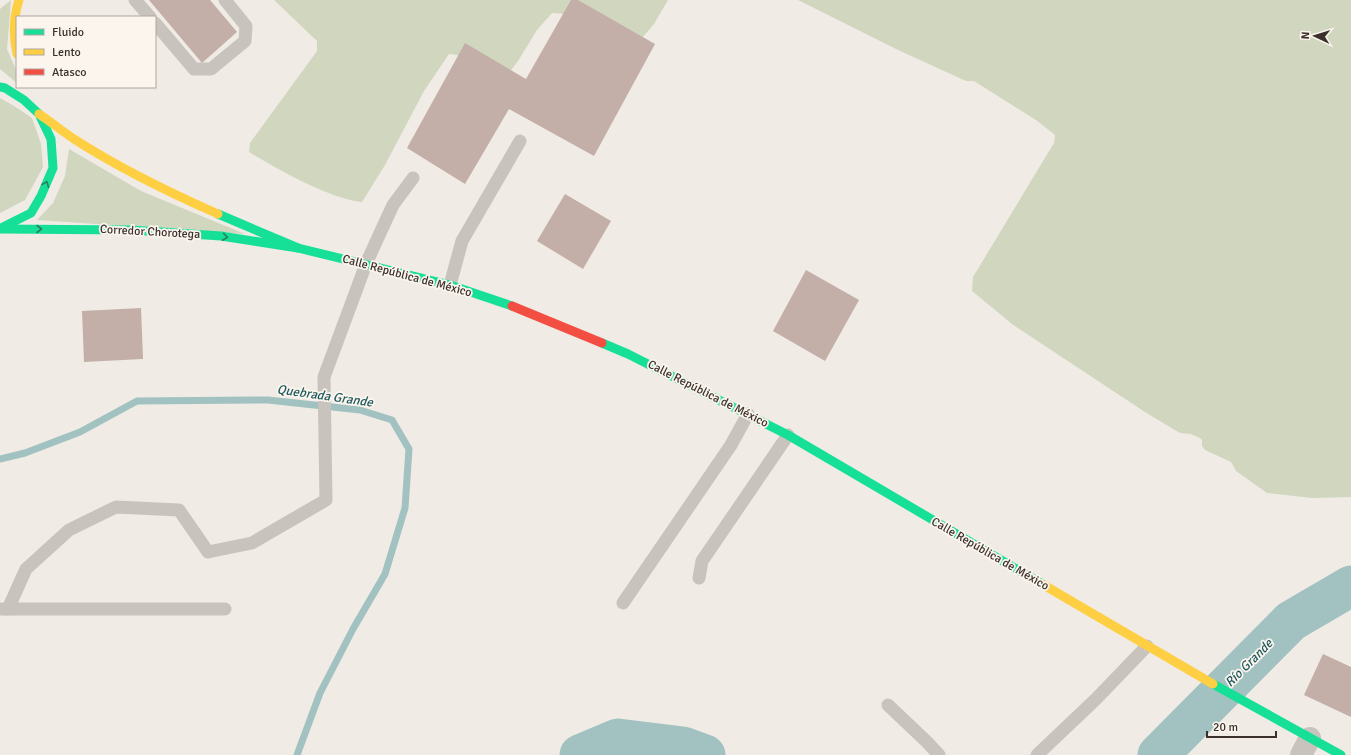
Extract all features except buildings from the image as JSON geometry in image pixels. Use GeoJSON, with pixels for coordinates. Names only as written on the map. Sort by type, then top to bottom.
{"type":"FeatureCollection","features":[{"type":"Feature","properties":{"kind":"main road"},"geometry":{"type":"LineString","coordinates":[[16,42],[16,8],[19,0]]}},
{"type":"Feature","properties":{"kind":"main road"},"geometry":{"type":"LineString","coordinates":[[2,86],[24,100],[39,114]]}},
{"type":"Feature","properties":{"kind":"main road"},"geometry":{"type":"LineString","coordinates":[[0,229],[31,213],[42,196],[52,168],[51,139],[39,114],[32,94]]}},
{"type":"Feature","properties":{"kind":"main road","name":"Calle República de México"},"geometry":{"type":"LineString","coordinates":[[39,114],[74,139],[125,169],[177,196],[298,248],[450,285],[515,307],[628,354],[748,414],[788,436],[1147,646],[1283,722],[1305,746],[1341,755]]}},
{"type":"Feature","properties":{"kind":"main road","name":"Corredor Chorotega"},"geometry":{"type":"LineString","coordinates":[[0,229],[131,230],[221,236],[298,248]]}},
{"type":"Feature","properties":{"kind":"lane"},"geometry":{"type":"LineString","coordinates":[[135,0],[149,16]]}},
{"type":"Feature","properties":{"kind":"lane"},"geometry":{"type":"LineString","coordinates":[[156,24],[194,69],[211,69],[245,41],[246,26],[225,0]]}},
{"type":"Feature","properties":{"kind":"lane"},"geometry":{"type":"LineString","coordinates":[[450,285],[462,241],[520,141]]}},
{"type":"Feature","properties":{"kind":"lane"},"geometry":{"type":"LineString","coordinates":[[224,609],[4,609],[26,569],[69,530],[116,507],[179,510],[208,552],[252,542],[326,500],[324,377],[380,230],[393,205],[413,178]]}},
{"type":"Feature","properties":{"kind":"lane"},"geometry":{"type":"LineString","coordinates":[[623,603],[731,445],[748,414]]}},
{"type":"Feature","properties":{"kind":"lane"},"geometry":{"type":"LineString","coordinates":[[699,578],[702,561],[788,436]]}},
{"type":"Feature","properties":{"kind":"lane"},"geometry":{"type":"LineString","coordinates":[[1037,755],[1096,699],[1147,646]]}},
{"type":"Feature","properties":{"kind":"lane"},"geometry":{"type":"LineString","coordinates":[[888,705],[939,755]]}},
{"type":"Feature","properties":{"kind":"green space"},"geometry":{"type":"Polygon","coordinates":[[[11,0],[7,49],[16,70],[16,82],[0,69],[0,9],[11,0]]]}},
{"type":"Feature","properties":{"kind":"green space"},"geometry":{"type":"Polygon","coordinates":[[[274,0],[668,0],[654,24],[636,45],[566,14],[552,13],[537,30],[518,61],[506,77],[468,62],[457,55],[449,54],[424,91],[385,165],[362,202],[349,200],[304,182],[249,152],[250,143],[317,51],[317,41],[274,0]]]}},
{"type":"Feature","properties":{"kind":"green space"},"geometry":{"type":"Polygon","coordinates":[[[798,0],[1351,0],[1351,497],[1312,498],[1267,493],[1236,471],[1231,462],[1205,450],[1202,446],[1202,440],[1200,438],[1191,434],[1180,433],[1148,414],[1012,324],[972,291],[973,277],[1054,143],[1055,135],[1036,120],[974,81],[966,81],[898,50],[798,0]]]}},
{"type":"Feature","properties":{"kind":"green space"},"geometry":{"type":"Polygon","coordinates":[[[0,98],[32,118],[41,144],[43,167],[25,200],[0,213],[0,98]]]}},
{"type":"Feature","properties":{"kind":"green space"},"geometry":{"type":"Polygon","coordinates":[[[69,149],[141,191],[245,234],[37,220],[53,203],[65,176],[69,149]]]}},
{"type":"Feature","properties":{"kind":"waterway","name":"Quebrada Grande"},"geometry":{"type":"LineString","coordinates":[[0,459],[25,453],[80,432],[137,401],[268,400],[360,410],[392,420],[409,449],[405,508],[385,574],[353,629],[320,693],[297,755]]}},
{"type":"Feature","properties":{"kind":"waterway","name":"Río Grande"},"geometry":{"type":"LineString","coordinates":[[1158,755],[1291,621],[1351,586]]}},
{"type":"Feature","properties":{"kind":"waterway","name":"Río Grande"},"geometry":{"type":"LineString","coordinates":[[580,755],[618,739],[683,747],[705,755]]}},
{"type":"Feature","properties":{"kind":"traffic: fast"},"geometry":{"type":"LineString","coordinates":[[0,87],[5,88],[24,100],[39,114],[51,139],[53,168],[41,196],[31,213],[3,227]]}},
{"type":"Feature","properties":{"kind":"traffic: fast"},"geometry":{"type":"LineString","coordinates":[[218,214],[298,248],[450,285],[512,306]]}},
{"type":"Feature","properties":{"kind":"traffic: fast"},"geometry":{"type":"LineString","coordinates":[[0,229],[131,230],[221,236],[298,248]]}},
{"type":"Feature","properties":{"kind":"traffic: fast"},"geometry":{"type":"LineString","coordinates":[[602,343],[628,354],[788,435],[1042,584]]}},
{"type":"Feature","properties":{"kind":"traffic: fast"},"geometry":{"type":"LineString","coordinates":[[1213,684],[1341,755]]}},
{"type":"Feature","properties":{"kind":"traffic: slow"},"geometry":{"type":"LineString","coordinates":[[16,47],[14,27],[19,0]]}},
{"type":"Feature","properties":{"kind":"traffic: slow"},"geometry":{"type":"LineString","coordinates":[[39,114],[74,139],[108,160],[162,188],[218,214]]}},
{"type":"Feature","properties":{"kind":"traffic: slow"},"geometry":{"type":"LineString","coordinates":[[1042,584],[1213,684]]}},
{"type":"Feature","properties":{"kind":"traffic: jam"},"geometry":{"type":"LineString","coordinates":[[512,306],[602,343]]}}]}
